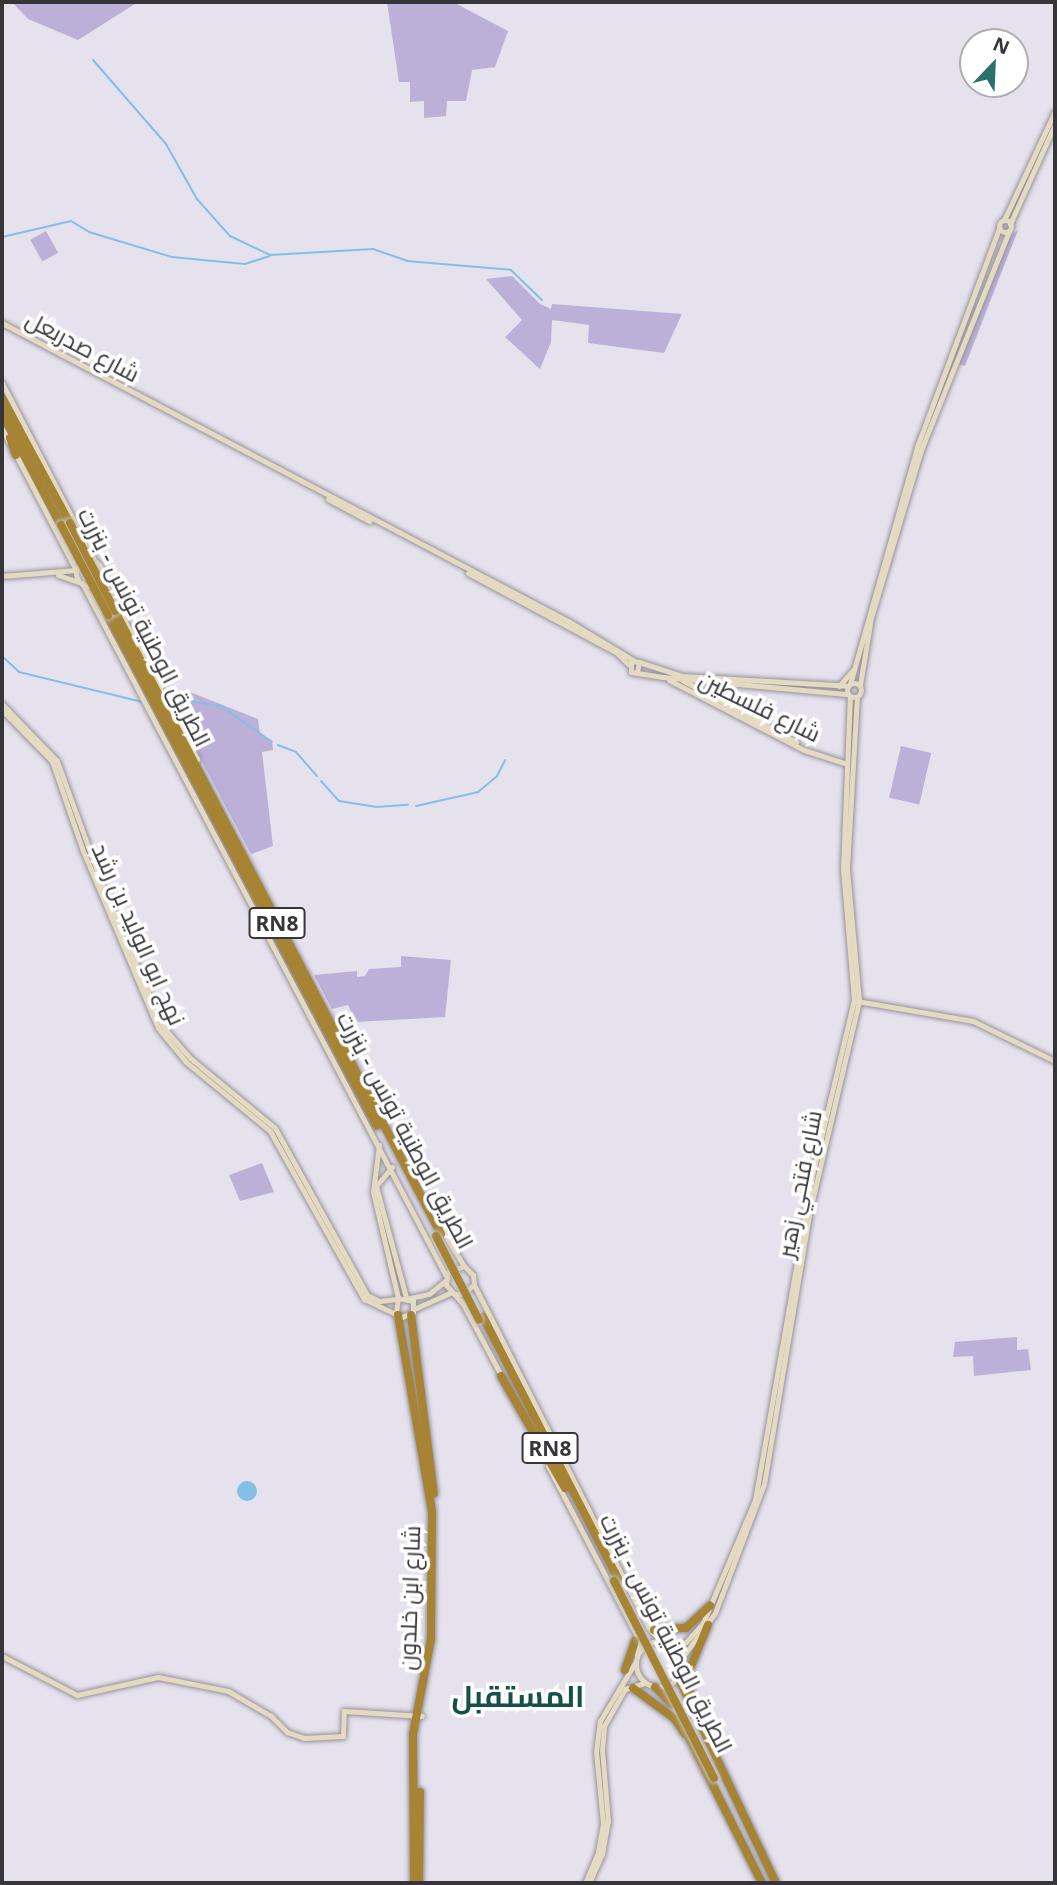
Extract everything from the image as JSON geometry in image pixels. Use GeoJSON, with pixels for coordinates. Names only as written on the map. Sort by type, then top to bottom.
{"type":"FeatureCollection","features":[{"type":"Feature","properties":{"kind":"highway","name":"الطريق الوطنية تونس - بنزرت"},"geometry":{"type":"LineString","coordinates":[[2,398],[330,1043],[438,1235]]}},
{"type":"Feature","properties":{"kind":"highway","name":"الطريق الوطنية تونس - بنزرت"},"geometry":{"type":"LineString","coordinates":[[2,413],[65,524]]}},
{"type":"Feature","properties":{"kind":"highway"},"geometry":{"type":"LineString","coordinates":[[2,419],[16,455]]}},
{"type":"Feature","properties":{"kind":"highway","name":"الطريق الوطنية تونس - بنزرت"},"geometry":{"type":"LineString","coordinates":[[111,613],[293,954],[565,1488],[616,1580]]}},
{"type":"Feature","properties":{"kind":"highway","name":"RN8"},"geometry":{"type":"LineString","coordinates":[[257,876],[293,954]]}},
{"type":"Feature","properties":{"kind":"highway","name":"RN8"},"geometry":{"type":"LineString","coordinates":[[281,961],[330,1043]]}},
{"type":"Feature","properties":{"kind":"highway","name":"RN8"},"geometry":{"type":"LineString","coordinates":[[309,985],[359,1073]]}},
{"type":"Feature","properties":{"kind":"highway"},"geometry":{"type":"LineString","coordinates":[[330,1043],[365,1117]]}},
{"type":"Feature","properties":{"kind":"highway","name":"شارع ابن خلدون"},"geometry":{"type":"LineString","coordinates":[[413,1312],[436,1511],[437,1626],[419,1715]]}},
{"type":"Feature","properties":{"kind":"highway","name":"شارع ابن خلدون"},"geometry":{"type":"LineString","coordinates":[[397,1314],[432,1511],[431,1639],[419,1715],[417,1883]]}},
{"type":"Feature","properties":{"kind":"highway","name":"الطريق الوطنية تونس - بنزرت"},"geometry":{"type":"LineString","coordinates":[[481,1319],[560,1466],[770,1883]]}},
{"type":"Feature","properties":{"kind":"highway"},"geometry":{"type":"LineString","coordinates":[[511,1360],[560,1466]]}},
{"type":"Feature","properties":{"kind":"highway"},"geometry":{"type":"LineString","coordinates":[[501,1376],[565,1488]]}},
{"type":"Feature","properties":{"kind":"highway"},"geometry":{"type":"LineString","coordinates":[[654,1630],[686,1628],[710,1606]]}},
{"type":"Feature","properties":{"kind":"highway"},"geometry":{"type":"LineString","coordinates":[[701,1729],[687,1684],[708,1625]]}},
{"type":"Feature","properties":{"kind":"highway"},"geometry":{"type":"LineString","coordinates":[[625,1670],[635,1641]]}},
{"type":"Feature","properties":{"kind":"highway"},"geometry":{"type":"LineString","coordinates":[[678,1678],[776,1883]]}},
{"type":"Feature","properties":{"kind":"highway","name":"RN8"},"geometry":{"type":"LineString","coordinates":[[655,1687],[666,1693],[763,1883]]}},
{"type":"Feature","properties":{"kind":"highway","name":"RN8"},"geometry":{"type":"LineString","coordinates":[[633,1688],[675,1719],[690,1740]]}},
{"type":"Feature","properties":{"kind":"highway","name":"الطريق الوطنية تونس - بنزرت"},"geometry":{"type":"LineString","coordinates":[[716,1777],[763,1883]]}},
{"type":"Feature","properties":{"kind":"street"},"geometry":{"type":"LineString","coordinates":[[850,692],[898,504],[999,228],[1055,111]]}},
{"type":"Feature","properties":{"kind":"street"},"geometry":{"type":"LineString","coordinates":[[634,662],[682,678],[850,692],[860,685],[884,570],[945,378],[1055,124]]}},
{"type":"Feature","properties":{"kind":"street"},"geometry":{"type":"LineString","coordinates":[[1004,220],[1009,227]]}},
{"type":"Feature","properties":{"kind":"street"},"geometry":{"type":"LineString","coordinates":[[999,228],[1009,227]]}},
{"type":"Feature","properties":{"kind":"street","name":"شارع صدربعل"},"geometry":{"type":"LineString","coordinates":[[2,324],[634,662]]}},
{"type":"Feature","properties":{"kind":"street","name":"شارع صدربعل"},"geometry":{"type":"LineString","coordinates":[[2,324],[568,621],[634,662]]}},
{"type":"Feature","properties":{"kind":"street"},"geometry":{"type":"LineString","coordinates":[[2,383],[359,1073],[464,1266],[473,1275],[474,1284],[511,1360],[648,1627],[660,1641],[671,1645],[681,1659],[678,1678],[655,1687],[645,1683],[633,1683],[625,1689],[604,1726],[601,1751],[608,1821],[602,1854],[587,1883]]}},
{"type":"Feature","properties":{"kind":"street"},"geometry":{"type":"LineString","coordinates":[[2,429],[81,583],[379,1142],[446,1279],[501,1376],[636,1634],[640,1645],[637,1658],[645,1683]]}},
{"type":"Feature","properties":{"kind":"street"},"geometry":{"type":"LineString","coordinates":[[2,576],[55,575],[76,570],[82,562],[95,562]]}},
{"type":"Feature","properties":{"kind":"street"},"geometry":{"type":"LineString","coordinates":[[55,575],[95,584],[101,576]]}},
{"type":"Feature","properties":{"kind":"street"},"geometry":{"type":"LineString","coordinates":[[837,688],[857,661]]}},
{"type":"Feature","properties":{"kind":"street"},"geometry":{"type":"LineString","coordinates":[[634,662],[629,670],[663,677],[837,688],[850,692]]}},
{"type":"Feature","properties":{"kind":"street"},"geometry":{"type":"LineString","coordinates":[[634,662],[637,672]]}},
{"type":"Feature","properties":{"kind":"street","name":"شارع فلسطين"},"geometry":{"type":"LineString","coordinates":[[663,677],[804,750],[845,762]]}},
{"type":"Feature","properties":{"kind":"street","name":"شارع فلسطين"},"geometry":{"type":"LineString","coordinates":[[682,678],[806,747],[845,762]]}},
{"type":"Feature","properties":{"kind":"street"},"geometry":{"type":"LineString","coordinates":[[850,692],[860,685]]}},
{"type":"Feature","properties":{"kind":"street","name":"شارع فتحي زهير"},"geometry":{"type":"LineString","coordinates":[[671,1645],[691,1638],[710,1606],[750,1516],[761,1475],[812,1176],[857,1001],[843,869],[845,762],[850,692]]}},
{"type":"Feature","properties":{"kind":"street","name":"شارع فتحي زهير"},"geometry":{"type":"LineString","coordinates":[[681,1659],[708,1625],[764,1484],[810,1210],[857,1001],[848,869],[850,692]]}},
{"type":"Feature","properties":{"kind":"street","name":"نهج ابو الوليد بن رشد"},"geometry":{"type":"LineString","coordinates":[[2,704],[57,761],[104,890],[163,1027],[190,1059],[275,1128],[367,1295],[380,1301],[398,1299]]}},
{"type":"Feature","properties":{"kind":"street","name":"نهج ابو الوليد بن رشد"},"geometry":{"type":"LineString","coordinates":[[2,710],[52,761],[95,881],[158,1028],[186,1062],[270,1131],[358,1292],[370,1304],[397,1314]]}},
{"type":"Feature","properties":{"kind":"street"},"geometry":{"type":"LineString","coordinates":[[857,1001],[973,1021],[1055,1061]]}},
{"type":"Feature","properties":{"kind":"street"},"geometry":{"type":"LineString","coordinates":[[379,1142],[372,1188],[398,1299],[397,1314],[413,1312],[454,1293],[468,1292],[474,1284]]}},
{"type":"Feature","properties":{"kind":"street"},"geometry":{"type":"LineString","coordinates":[[392,1167],[376,1186],[413,1312]]}},
{"type":"Feature","properties":{"kind":"street"},"geometry":{"type":"LineString","coordinates":[[398,1299],[429,1294],[446,1279],[451,1269],[464,1266]]}},
{"type":"Feature","properties":{"kind":"street"},"geometry":{"type":"LineString","coordinates":[[587,1883],[598,1852],[603,1823],[596,1752],[600,1721],[646,1644],[660,1641]]}},
{"type":"Feature","properties":{"kind":"street"},"geometry":{"type":"LineString","coordinates":[[2,1656],[77,1695],[158,1676],[228,1691],[300,1737],[343,1736],[344,1711],[419,1715]]}},
{"type":"Feature","properties":{"kind":"shaded area"},"geometry":{"type":"Polygon","coordinates":[[[12,2],[138,2],[78,40],[28,19],[12,2]]]}},
{"type":"Feature","properties":{"kind":"shaded area"},"geometry":{"type":"Polygon","coordinates":[[[387,2],[453,2],[508,31],[495,67],[472,70],[466,101],[447,101],[446,116],[424,118],[424,101],[410,102],[410,82],[399,82],[387,2]]]}},
{"type":"Feature","properties":{"kind":"shaded area"},"geometry":{"type":"Polygon","coordinates":[[[1018,230],[965,366],[957,363],[1009,237],[1018,230]]]}},
{"type":"Feature","properties":{"kind":"shaded area"},"geometry":{"type":"Polygon","coordinates":[[[46,231],[58,253],[42,262],[30,240],[46,231]]]}},
{"type":"Feature","properties":{"kind":"shaded area"},"geometry":{"type":"Polygon","coordinates":[[[512,276],[540,304],[551,309],[552,304],[682,314],[664,353],[588,343],[589,325],[552,320],[551,342],[540,369],[505,337],[522,320],[486,279],[512,276]]]}},
{"type":"Feature","properties":{"kind":"shaded area"},"geometry":{"type":"Polygon","coordinates":[[[190,692],[258,719],[260,734],[272,740],[273,750],[262,752],[273,846],[251,854],[174,709],[190,692]]]}},
{"type":"Feature","properties":{"kind":"shaded area"},"geometry":{"type":"Polygon","coordinates":[[[901,746],[931,753],[919,805],[889,798],[901,746]]]}},
{"type":"Feature","properties":{"kind":"shaded area"},"geometry":{"type":"Polygon","coordinates":[[[401,956],[451,960],[445,1017],[356,1022],[348,1005],[332,1009],[314,975],[357,971],[357,977],[365,976],[369,969],[401,967],[401,956]]]}},
{"type":"Feature","properties":{"kind":"shaded area"},"geometry":{"type":"Polygon","coordinates":[[[262,1163],[274,1192],[240,1201],[229,1175],[262,1163]]]}},
{"type":"Feature","properties":{"kind":"shaded area"},"geometry":{"type":"Polygon","coordinates":[[[1017,1337],[1017,1350],[1028,1349],[1031,1370],[974,1376],[973,1356],[953,1357],[955,1342],[1017,1337]]]}},
{"type":"Feature","properties":{"kind":"water"},"geometry":{"type":"Polygon","coordinates":[[[247,1481],[254,1484],[257,1491],[254,1498],[247,1501],[240,1498],[237,1491],[240,1484],[247,1481]]]}},
{"type":"Feature","properties":{"kind":"waterway"},"geometry":{"type":"LineString","coordinates":[[93,60],[166,144],[197,199],[230,236],[270,255],[373,249],[407,261],[511,270],[542,300]]}},
{"type":"Feature","properties":{"kind":"waterway"},"geometry":{"type":"LineString","coordinates":[[2,237],[71,221],[89,232],[172,257],[245,264],[270,256]]}},
{"type":"Feature","properties":{"kind":"waterway"},"geometry":{"type":"LineString","coordinates":[[2,656],[19,672],[142,702]]}},
{"type":"Feature","properties":{"kind":"waterway"},"geometry":{"type":"LineString","coordinates":[[173,707],[195,702],[221,706],[272,742]]}},
{"type":"Feature","properties":{"kind":"waterway"},"geometry":{"type":"LineString","coordinates":[[278,745],[296,752],[317,776]]}},
{"type":"Feature","properties":{"kind":"waterway"},"geometry":{"type":"LineString","coordinates":[[416,806],[478,792],[497,776],[505,760]]}},
{"type":"Feature","properties":{"kind":"waterway"},"geometry":{"type":"LineString","coordinates":[[321,781],[339,801],[376,807],[408,805]]}},
{"type":"Feature","properties":{"kind":"district","name":"المستقبل"},"geometry":{"type":"Point","coordinates":[518,1696]}}]}
